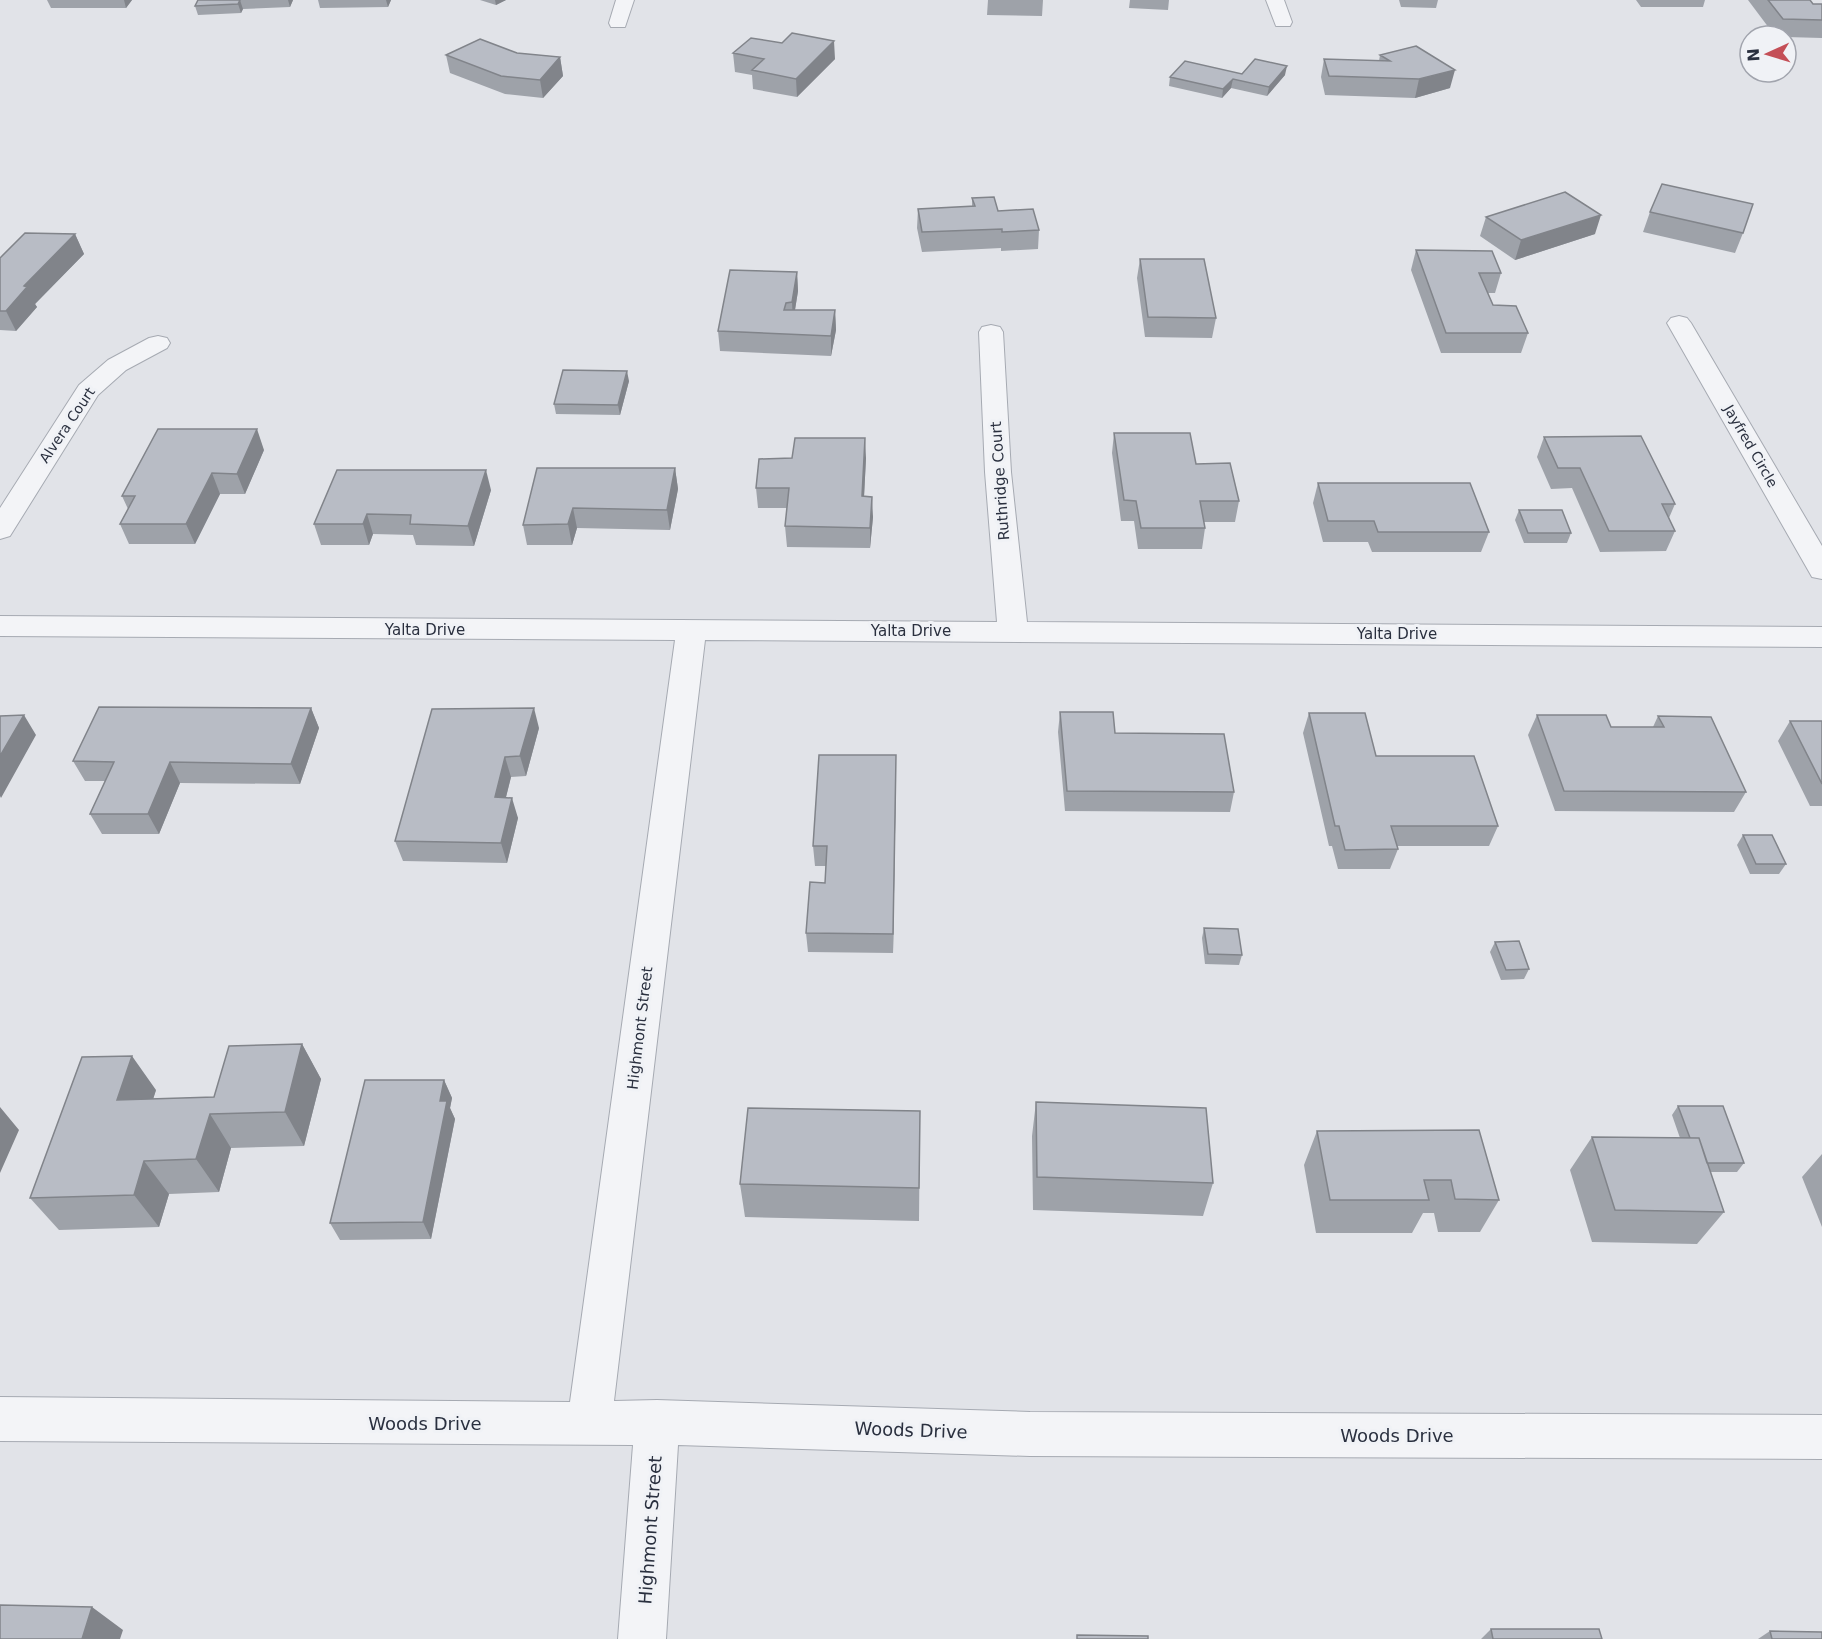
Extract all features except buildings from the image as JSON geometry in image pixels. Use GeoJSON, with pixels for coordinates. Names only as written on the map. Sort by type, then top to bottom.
{"type":"FeatureCollection","features":[{"type":"Feature","properties":{"kind":"street"},"geometry":{"type":"LineString","coordinates":[[618,23],[625,0]]}},
{"type":"Feature","properties":{"kind":"street"},"geometry":{"type":"LineString","coordinates":[[1275,0],[1283,22]]}},
{"type":"Feature","properties":{"kind":"street","name":"Jayfred Circle"},"geometry":{"type":"LineString","coordinates":[[1679,323],[1822,570]]}},
{"type":"Feature","properties":{"kind":"street","name":"Ruthridge Court"},"geometry":{"type":"LineString","coordinates":[[991,332],[998,472],[1013,631]]}},
{"type":"Feature","properties":{"kind":"street","name":"Alvera Court"},"geometry":{"type":"LineString","coordinates":[[0,530],[88,390],[117,365],[158,344]]}},
{"type":"Feature","properties":{"kind":"street","name":"Yalta Drive"},"geometry":{"type":"LineString","coordinates":[[0,626],[691,632],[1013,631],[1822,637]]}},
{"type":"Feature","properties":{"kind":"street","name":"Highmont Street"},"geometry":{"type":"LineString","coordinates":[[590,1424],[691,632]]}},
{"type":"Feature","properties":{"kind":"street","name":"Woods Drive"},"geometry":{"type":"LineString","coordinates":[[0,1419],[590,1424],[657,1422],[1030,1434],[1822,1437]]}},
{"type":"Feature","properties":{"kind":"street","name":"Highmont Street"},"geometry":{"type":"LineString","coordinates":[[642,1639],[657,1422]]}}]}
